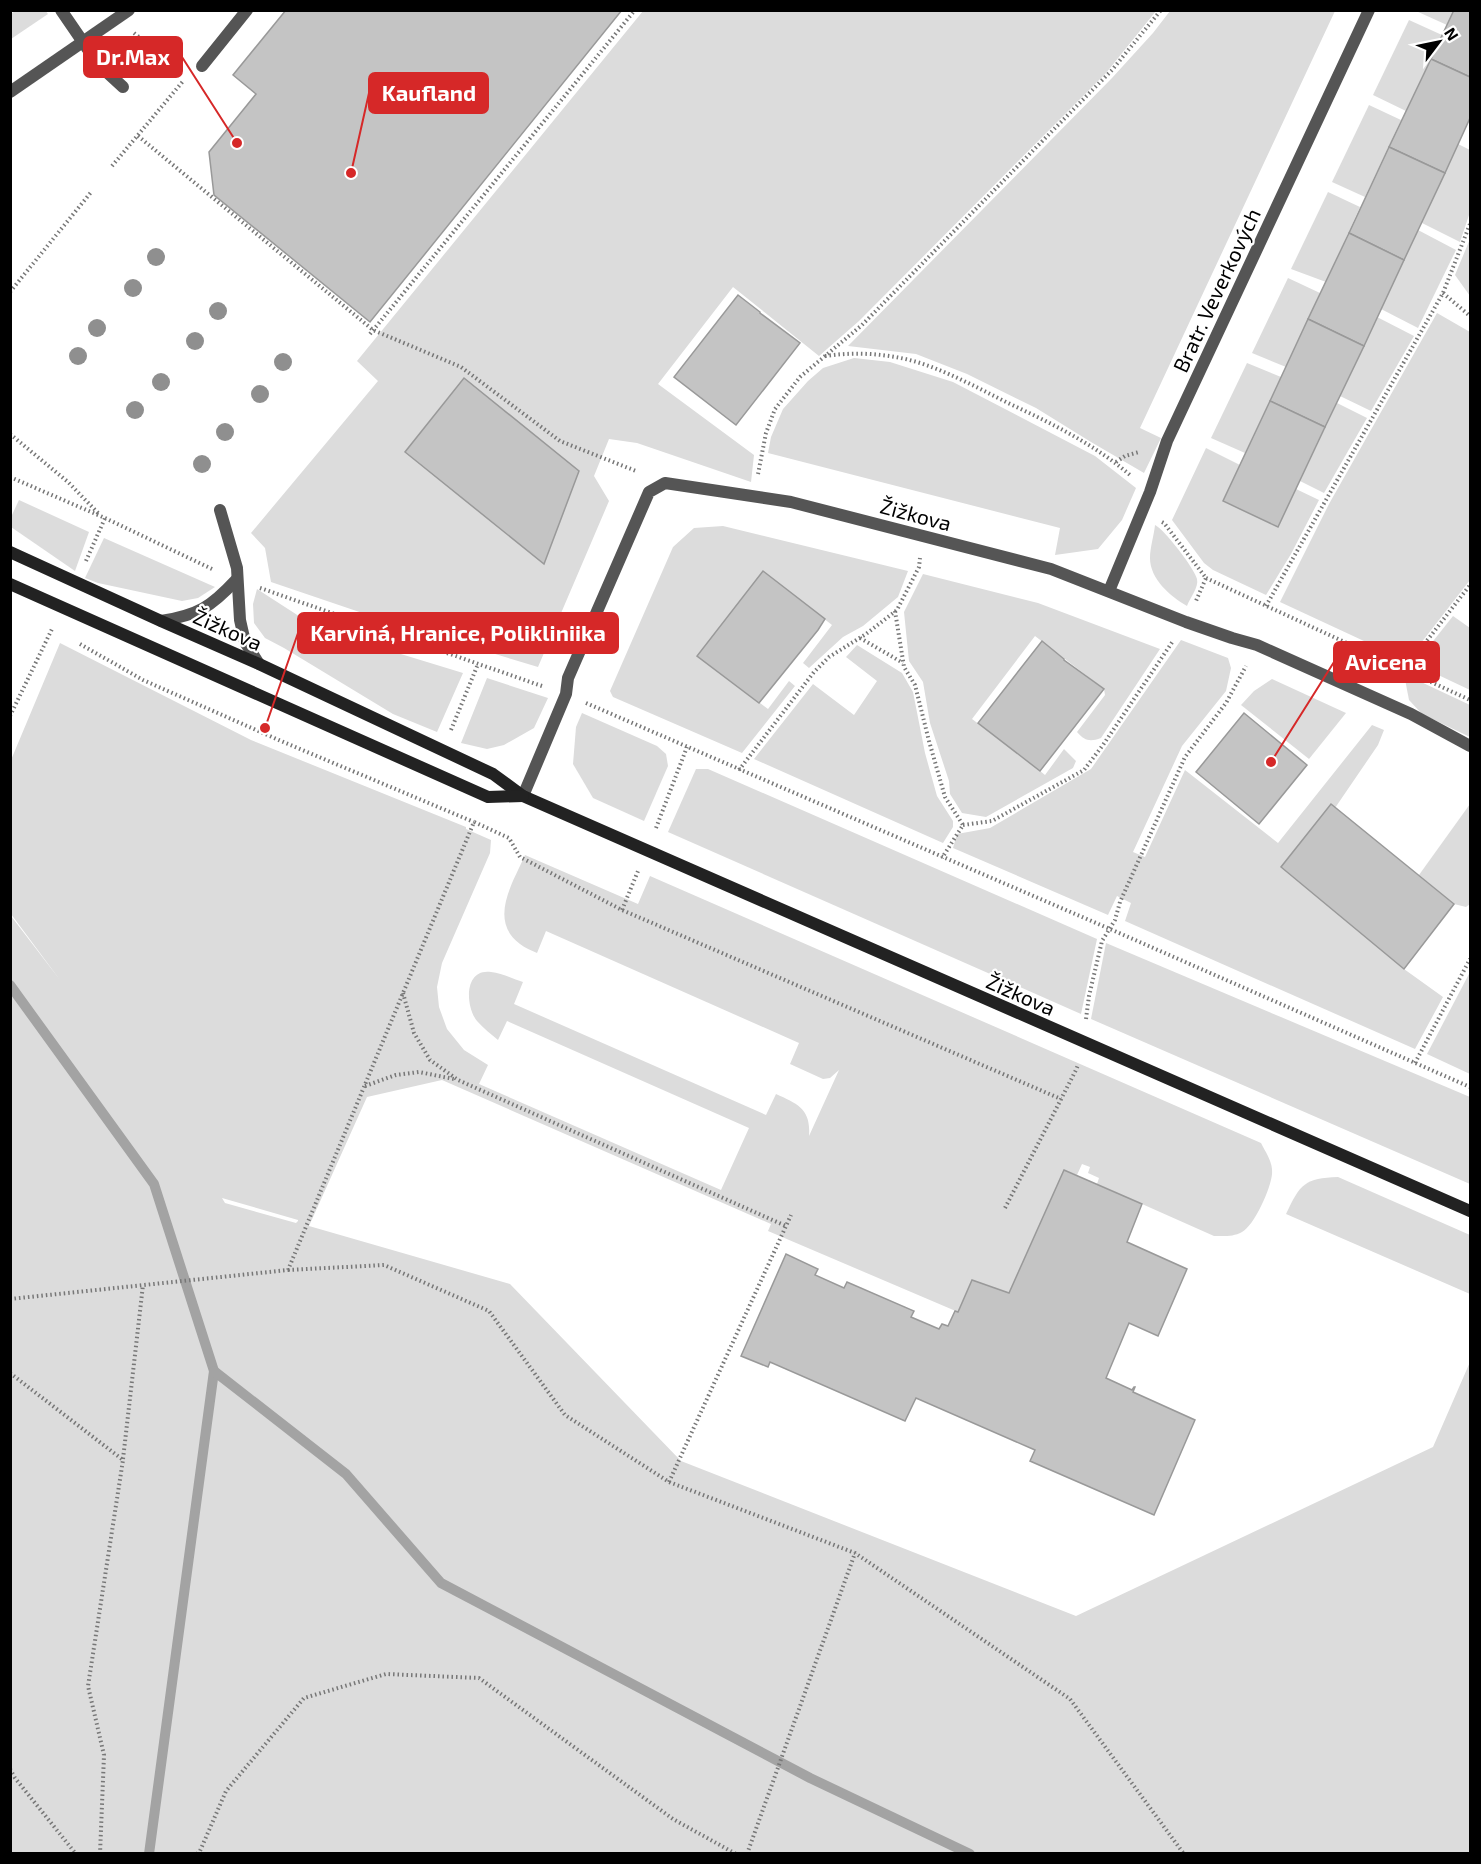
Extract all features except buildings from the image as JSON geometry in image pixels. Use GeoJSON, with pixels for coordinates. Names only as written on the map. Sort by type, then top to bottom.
{"type":"FeatureCollection","features":[{"type":"Feature","properties":{"kind":"street"},"geometry":{"type":"LineString","coordinates":[[61,10],[98,64],[123,87]]}},
{"type":"Feature","properties":{"kind":"street"},"geometry":{"type":"LineString","coordinates":[[10,92],[129,10]]}},
{"type":"Feature","properties":{"kind":"street"},"geometry":{"type":"LineString","coordinates":[[202,66],[247,10]]}},
{"type":"Feature","properties":{"kind":"street","name":"Bratr. Veverkových"},"geometry":{"type":"LineString","coordinates":[[1109,591],[1150,492],[1167,441],[1369,10]]}},
{"type":"Feature","properties":{"kind":"street"},"geometry":{"type":"LineString","coordinates":[[524,796],[566,694],[568,678],[649,492],[665,483]]}},
{"type":"Feature","properties":{"kind":"street","name":"Žižkova"},"geometry":{"type":"LineString","coordinates":[[665,483],[791,502],[1051,569],[1232,639],[1257,645],[1412,714],[1470,746]]}},
{"type":"Feature","properties":{"kind":"street"},"geometry":{"type":"LineString","coordinates":[[220,510],[237,568],[240,620],[245,642],[259,664]]}},
{"type":"Feature","properties":{"kind":"street","name":"Žižkova"},"geometry":{"type":"LineString","coordinates":[[10,552],[259,664],[493,774],[524,796],[1470,1211]]}},
{"type":"Feature","properties":{"kind":"street"},"geometry":{"type":"LineString","coordinates":[[161,621],[187,617],[202,610],[220,597],[236,580]]}},
{"type":"Feature","properties":{"kind":"street","name":"Žižkova"},"geometry":{"type":"LineString","coordinates":[[10,584],[488,797],[524,796]]}},
{"type":"Feature","properties":{"kind":"path"},"geometry":{"type":"LineString","coordinates":[[371,332],[635,10]]}},
{"type":"Feature","properties":{"kind":"path"},"geometry":{"type":"LineString","coordinates":[[753,497],[766,433],[775,409],[800,377],[862,325],[1112,70],[1161,10]]}},
{"type":"Feature","properties":{"kind":"path"},"geometry":{"type":"LineString","coordinates":[[112,166],[187,77],[129,29]]}},
{"type":"Feature","properties":{"kind":"path"},"geometry":{"type":"LineString","coordinates":[[138,136],[371,332],[461,367],[560,441],[665,483]]}},
{"type":"Feature","properties":{"kind":"path"},"geometry":{"type":"LineString","coordinates":[[10,292],[92,191]]}},
{"type":"Feature","properties":{"kind":"path"},"geometry":{"type":"LineString","coordinates":[[1266,606],[1443,293],[1470,224]]}},
{"type":"Feature","properties":{"kind":"path"},"geometry":{"type":"LineString","coordinates":[[1443,293],[1470,316]]}},
{"type":"Feature","properties":{"kind":"path"},"geometry":{"type":"LineString","coordinates":[[825,356],[850,353],[883,355],[928,365],[1062,429],[1116,462],[1150,492]]}},
{"type":"Feature","properties":{"kind":"path"},"geometry":{"type":"LineString","coordinates":[[10,434],[68,482],[104,517]]}},
{"type":"Feature","properties":{"kind":"path"},"geometry":{"type":"LineString","coordinates":[[10,477],[104,517],[236,580],[566,694],[1110,929],[1470,1088]]}},
{"type":"Feature","properties":{"kind":"path"},"geometry":{"type":"LineString","coordinates":[[1142,512],[1164,523],[1206,578],[1470,700]]}},
{"type":"Feature","properties":{"kind":"path"},"geometry":{"type":"LineString","coordinates":[[84,566],[104,517]]}},
{"type":"Feature","properties":{"kind":"path"},"geometry":{"type":"LineString","coordinates":[[739,770],[814,672],[829,657],[860,638],[895,611],[919,567],[923,536]]}},
{"type":"Feature","properties":{"kind":"path"},"geometry":{"type":"LineString","coordinates":[[942,858],[963,825],[992,821],[1084,770],[1186,622],[1206,578]]}},
{"type":"Feature","properties":{"kind":"path"},"geometry":{"type":"LineString","coordinates":[[1405,669],[1470,585]]}},
{"type":"Feature","properties":{"kind":"path"},"geometry":{"type":"LineString","coordinates":[[895,611],[904,667],[915,685],[945,797],[963,825]]}},
{"type":"Feature","properties":{"kind":"path"},"geometry":{"type":"LineString","coordinates":[[10,716],[55,622]]}},
{"type":"Feature","properties":{"kind":"path"},"geometry":{"type":"LineString","coordinates":[[860,638],[904,663]]}},
{"type":"Feature","properties":{"kind":"path"},"geometry":{"type":"LineString","coordinates":[[73,640],[143,680],[509,838],[520,857],[622,910],[1061,1099]]}},
{"type":"Feature","properties":{"kind":"path"},"geometry":{"type":"LineString","coordinates":[[1005,1208],[1076,1070],[1083,1042],[1089,996],[1102,941],[1110,929],[1185,758],[1226,703],[1257,645]]}},
{"type":"Feature","properties":{"kind":"path"},"geometry":{"type":"LineString","coordinates":[[450,733],[478,664]]}},
{"type":"Feature","properties":{"kind":"path"},"geometry":{"type":"LineString","coordinates":[[653,837],[687,747]]}},
{"type":"Feature","properties":{"kind":"path"},"geometry":{"type":"LineString","coordinates":[[288,1270],[474,822]]}},
{"type":"Feature","properties":{"kind":"path"},"geometry":{"type":"LineString","coordinates":[[622,910],[639,870]]}},
{"type":"Feature","properties":{"kind":"path"},"geometry":{"type":"LineString","coordinates":[[1415,1063],[1470,959]]}},
{"type":"Feature","properties":{"kind":"path"},"geometry":{"type":"LineString","coordinates":[[403,993],[414,1033],[430,1060],[458,1080],[786,1226]]}},
{"type":"Feature","properties":{"kind":"path"},"geometry":{"type":"LineString","coordinates":[[364,1086],[396,1075],[419,1072],[458,1080]]}},
{"type":"Feature","properties":{"kind":"path"},"geometry":{"type":"LineString","coordinates":[[669,1482],[791,1215]]}},
{"type":"Feature","properties":{"kind":"path"},"geometry":{"type":"LineString","coordinates":[[10,1299],[288,1270],[384,1265],[489,1311],[565,1415],[669,1482],[855,1552],[1070,1700],[1184,1854]]}},
{"type":"Feature","properties":{"kind":"path"},"geometry":{"type":"LineString","coordinates":[[100,1854],[104,1755],[88,1686],[123,1460],[142,1285]]}},
{"type":"Feature","properties":{"kind":"path"},"geometry":{"type":"LineString","coordinates":[[10,1373],[123,1460]]}},
{"type":"Feature","properties":{"kind":"path"},"geometry":{"type":"LineString","coordinates":[[747,1854],[855,1552]]}},
{"type":"Feature","properties":{"kind":"path"},"geometry":{"type":"LineString","coordinates":[[197,1854],[226,1791],[304,1698],[386,1674],[479,1678],[673,1819],[736,1854]]}},
{"type":"Feature","properties":{"kind":"path"},"geometry":{"type":"LineString","coordinates":[[10,1769],[76,1854]]}},
{"type":"Feature","properties":{"kind":"shaded area"},"geometry":{"type":"Polygon","coordinates":[[[45,10],[48,14],[11,39],[11,14],[15,11],[45,10]]]}},
{"type":"Feature","properties":{"kind":"shaded area"},"geometry":{"type":"Polygon","coordinates":[[[643,11],[1156,11],[1106,73],[859,321],[819,356],[733,287],[658,384],[754,455],[751,482],[637,443],[609,439],[594,476],[609,501],[538,667],[383,620],[271,582],[265,548],[251,533],[378,381],[357,361],[643,11]]]}},
{"type":"Feature","properties":{"kind":"shaded area"},"geometry":{"type":"Polygon","coordinates":[[[1170,11],[1335,11],[1140,428],[1161,438],[1144,473],[1036,408],[967,374],[916,354],[848,346],[1112,78],[1170,11]]]}},
{"type":"Feature","properties":{"kind":"shaded area"},"geometry":{"type":"Polygon","coordinates":[[[1416,11],[1454,11],[1447,25],[1416,11]]]}},
{"type":"Feature","properties":{"kind":"shaded area"},"geometry":{"type":"Polygon","coordinates":[[[1409,20],[1442,35],[1406,111],[1373,95],[1409,20]]]}},
{"type":"Feature","properties":{"kind":"shaded area"},"geometry":{"type":"Polygon","coordinates":[[[1369,105],[1401,120],[1365,197],[1332,182],[1369,105]]]}},
{"type":"Feature","properties":{"kind":"shaded area"},"geometry":{"type":"Polygon","coordinates":[[[1458,144],[1470,150],[1470,212],[1460,242],[1422,223],[1458,144]]]}},
{"type":"Feature","properties":{"kind":"shaded area"},"geometry":{"type":"Polygon","coordinates":[[[1328,192],[1360,207],[1326,282],[1291,269],[1328,192]]]}},
{"type":"Feature","properties":{"kind":"shaded area"},"geometry":{"type":"Polygon","coordinates":[[[1418,230],[1456,250],[1418,328],[1381,309],[1418,230]]]}},
{"type":"Feature","properties":{"kind":"shaded area"},"geometry":{"type":"Polygon","coordinates":[[[1470,239],[1470,296],[1455,275],[1470,239]]]}},
{"type":"Feature","properties":{"kind":"shaded area"},"geometry":{"type":"Polygon","coordinates":[[[1288,278],[1320,293],[1286,367],[1252,353],[1288,278]]]}},
{"type":"Feature","properties":{"kind":"shaded area"},"geometry":{"type":"Polygon","coordinates":[[[1437,313],[1470,332],[1470,580],[1407,661],[1280,602],[1329,504],[1437,313]]]}},
{"type":"Feature","properties":{"kind":"shaded area"},"geometry":{"type":"Polygon","coordinates":[[[1377,317],[1414,336],[1371,411],[1340,396],[1377,317]]]}},
{"type":"Feature","properties":{"kind":"shaded area"},"geometry":{"type":"Polygon","coordinates":[[[854,358],[890,362],[953,382],[1095,456],[1136,488],[1122,520],[1098,549],[1055,555],[1060,528],[768,453],[771,437],[783,409],[808,381],[823,368],[854,358]]]}},
{"type":"Feature","properties":{"kind":"shaded area"},"geometry":{"type":"Polygon","coordinates":[[[1247,363],[1281,377],[1245,453],[1211,438],[1247,363]]]}},
{"type":"Feature","properties":{"kind":"shaded area"},"geometry":{"type":"Polygon","coordinates":[[[1337,403],[1367,418],[1324,493],[1300,481],[1337,403]]]}},
{"type":"Feature","properties":{"kind":"shaded area"},"geometry":{"type":"Polygon","coordinates":[[[1206,448],[1240,465],[1223,501],[1278,527],[1296,489],[1319,500],[1291,554],[1266,595],[1213,570],[1204,563],[1172,520],[1206,448]]]}},
{"type":"Feature","properties":{"kind":"shaded area"},"geometry":{"type":"Polygon","coordinates":[[[19,500],[89,532],[75,571],[11,527],[11,517],[19,500]]]}},
{"type":"Feature","properties":{"kind":"shaded area"},"geometry":{"type":"Polygon","coordinates":[[[1155,525],[1179,550],[1197,579],[1196,589],[1187,606],[1168,592],[1153,573],[1150,558],[1155,525]]]}},
{"type":"Feature","properties":{"kind":"shaded area"},"geometry":{"type":"Polygon","coordinates":[[[723,526],[908,571],[898,597],[863,626],[843,637],[809,668],[803,663],[832,625],[763,571],[697,656],[768,709],[789,681],[795,686],[742,753],[613,697],[610,691],[673,547],[694,528],[723,526]]]}},
{"type":"Feature","properties":{"kind":"shaded area"},"geometry":{"type":"Polygon","coordinates":[[[104,538],[215,587],[198,598],[182,601],[98,583],[85,578],[104,538]]]}},
{"type":"Feature","properties":{"kind":"shaded area"},"geometry":{"type":"Polygon","coordinates":[[[923,574],[1038,603],[1160,649],[1101,738],[1091,740],[1085,739],[1077,732],[1105,695],[1104,689],[1035,636],[972,719],[1045,775],[1064,749],[1076,761],[1073,768],[986,817],[962,813],[950,794],[949,781],[930,723],[923,682],[909,661],[904,612],[923,574]]]}},
{"type":"Feature","properties":{"kind":"shaded area"},"geometry":{"type":"Polygon","coordinates":[[[257,589],[319,629],[463,673],[437,732],[393,714],[265,638],[254,623],[253,604],[257,589]]]}},
{"type":"Feature","properties":{"kind":"shaded area"},"geometry":{"type":"Polygon","coordinates":[[[1453,616],[1470,628],[1470,690],[1415,664],[1453,616]]]}},
{"type":"Feature","properties":{"kind":"shaded area"},"geometry":{"type":"Polygon","coordinates":[[[1181,640],[1228,658],[1231,668],[1226,691],[1182,746],[1133,852],[1145,857],[1185,770],[1278,843],[1372,725],[1384,730],[1378,745],[1335,808],[1331,804],[1281,867],[1404,969],[1443,997],[1415,1049],[1125,921],[1131,903],[1117,896],[1108,915],[953,848],[957,834],[990,828],[1091,769],[1181,640]]]}},
{"type":"Feature","properties":{"kind":"shaded area"},"geometry":{"type":"Polygon","coordinates":[[[60,643],[251,740],[466,827],[491,840],[490,853],[442,963],[437,987],[439,1007],[447,1029],[464,1050],[488,1065],[479,1084],[721,1190],[749,1128],[507,1021],[498,1040],[479,1024],[470,1006],[469,989],[476,976],[482,972],[491,972],[523,982],[514,1004],[766,1115],[776,1094],[802,1109],[808,1119],[809,1136],[839,1070],[830,1078],[823,1079],[790,1064],[799,1043],[546,931],[537,953],[522,945],[511,934],[504,913],[510,889],[525,855],[638,904],[650,876],[1261,1143],[1271,1166],[1269,1188],[1252,1222],[1242,1232],[1232,1235],[1214,1236],[1097,1184],[1099,1178],[1088,1173],[1090,1167],[1082,1164],[1077,1175],[1064,1170],[1009,1293],[972,1280],[958,1312],[768,1231],[771,1224],[442,1080],[367,1097],[309,1226],[510,1284],[681,1461],[1076,1616],[1433,1447],[1470,1362],[1470,1853],[11,1853],[11,916],[60,980],[11,914],[11,760],[60,643]],[[222,1198],[225,1203],[296,1223],[298,1220],[222,1198]]]}},
{"type":"Feature","properties":{"kind":"shaded area"},"geometry":{"type":"Polygon","coordinates":[[[857,645],[902,673],[913,692],[925,753],[937,796],[953,821],[953,827],[943,843],[754,759],[813,684],[854,715],[877,681],[846,657],[857,645]]]}},
{"type":"Feature","properties":{"kind":"shaded area"},"geometry":{"type":"Polygon","coordinates":[[[1404,674],[1470,705],[1470,737],[1422,714],[1409,700],[1404,674]]]}},
{"type":"Feature","properties":{"kind":"shaded area"},"geometry":{"type":"Polygon","coordinates":[[[487,678],[548,698],[534,728],[504,745],[487,749],[461,743],[487,678]]]}},
{"type":"Feature","properties":{"kind":"shaded area"},"geometry":{"type":"Polygon","coordinates":[[[1272,679],[1346,713],[1309,759],[1241,705],[1254,691],[1272,679]]]}},
{"type":"Feature","properties":{"kind":"shaded area"},"geometry":{"type":"Polygon","coordinates":[[[582,713],[657,746],[666,754],[668,766],[644,821],[593,798],[573,764],[576,727],[582,713]]]}},
{"type":"Feature","properties":{"kind":"shaded area"},"geometry":{"type":"Polygon","coordinates":[[[696,769],[708,769],[1097,939],[1081,1014],[668,832],[696,769]]]}},
{"type":"Feature","properties":{"kind":"shaded area"},"geometry":{"type":"Polygon","coordinates":[[[1470,804],[1470,904],[1466,907],[1454,904],[1419,875],[1470,804]]]}},
{"type":"Feature","properties":{"kind":"shaded area"},"geometry":{"type":"Polygon","coordinates":[[[1106,943],[1470,1097],[1470,1184],[1091,1019],[1106,943]]]}},
{"type":"Feature","properties":{"kind":"shaded area"},"geometry":{"type":"Polygon","coordinates":[[[1470,972],[1470,1074],[1427,1054],[1470,972]]]}},
{"type":"Feature","properties":{"kind":"shaded area"},"geometry":{"type":"Polygon","coordinates":[[[1338,1177],[1470,1235],[1470,1294],[1286,1214],[1295,1196],[1305,1185],[1318,1179],[1338,1177]]]}},
{"type":"Feature","properties":{"kind":"waterway"},"geometry":{"type":"LineString","coordinates":[[10,985],[154,1184],[214,1371],[149,1854]]}},
{"type":"Feature","properties":{"kind":"waterway"},"geometry":{"type":"LineString","coordinates":[[214,1371],[346,1474],[441,1583],[810,1778],[970,1854]]}},
{"type":"Feature","properties":{"kind":"place","name":"Dr.Max"},"geometry":{"type":"Point","coordinates":[237,143]}},
{"type":"Feature","properties":{"kind":"place","name":"Kaufland"},"geometry":{"type":"Point","coordinates":[351,173]}},
{"type":"Feature","properties":{"kind":"place","name":"Karviná, Hranice, Polikliniika"},"geometry":{"type":"Point","coordinates":[265,728]}},
{"type":"Feature","properties":{"kind":"place","name":"Avicena"},"geometry":{"type":"Point","coordinates":[1271,762]}}]}
